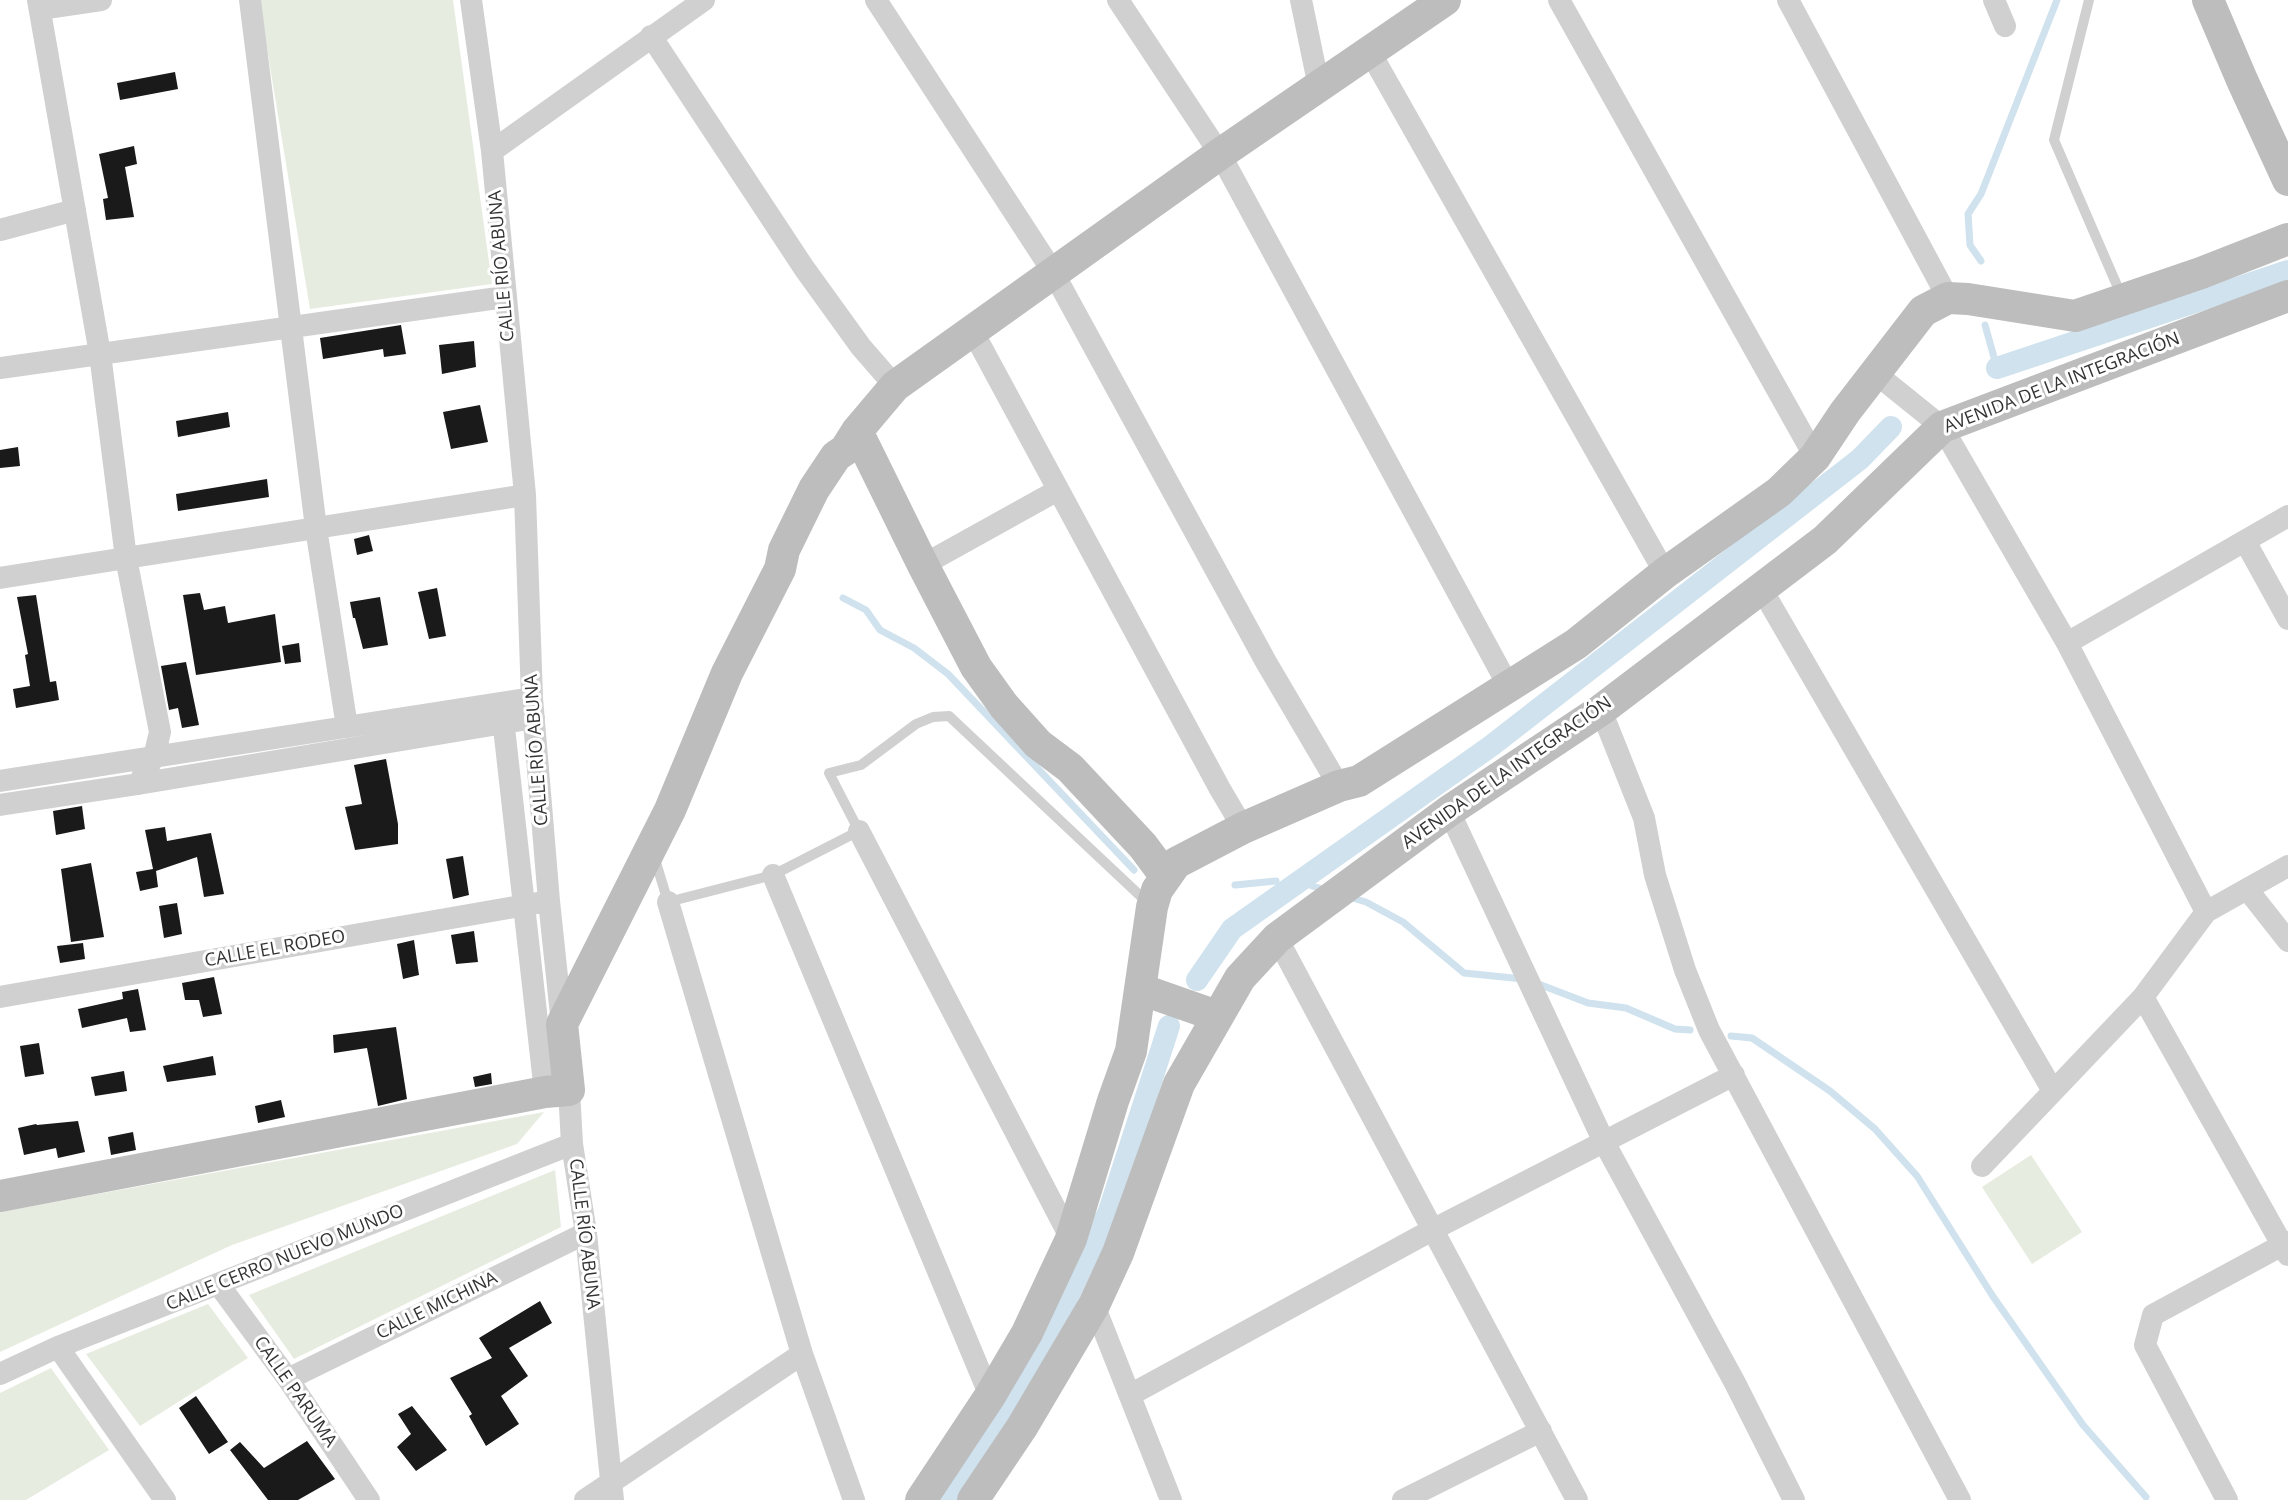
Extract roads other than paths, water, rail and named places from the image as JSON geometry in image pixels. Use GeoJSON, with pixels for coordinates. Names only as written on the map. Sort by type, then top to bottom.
{"type":"FeatureCollection","features":[{"type":"Feature","properties":{"kind":"main road"},"geometry":{"type":"LineString","coordinates":[[2208,0],[2288,180]]}},
{"type":"Feature","properties":{"kind":"main road"},"geometry":{"type":"LineString","coordinates":[[562,1024],[670,810],[727,673],[768,595],[780,569],[784,550],[814,489],[836,456],[845,450],[857,431],[895,386],[1220,154],[1370,52],[1432,4]]}},
{"type":"Feature","properties":{"kind":"main road"},"geometry":{"type":"LineString","coordinates":[[921,1500],[990,1396],[1027,1333],[1071,1239],[1113,1101],[1131,1051],[1152,907],[1157,890],[1176,863],[1244,828],[1338,786],[1359,781],[1576,644],[1665,573],[1779,492],[1815,457],[1845,412],[1923,311],[1948,298],[2075,315],[2124,300],[2288,239]]}},
{"type":"Feature","properties":{"kind":"main road","name":"AVENIDA DE LA INTEGRACIÓN"},"geometry":{"type":"LineString","coordinates":[[973,1500],[1022,1427],[1094,1305],[1118,1252],[1179,1084],[1240,978],[1277,938],[1449,812],[1601,710],[1825,540],[1942,427],[2288,297]]}},
{"type":"Feature","properties":{"kind":"main road"},"geometry":{"type":"LineString","coordinates":[[857,431],[976,667],[1004,706],[1038,744],[1070,768],[1143,846],[1166,877]]}},
{"type":"Feature","properties":{"kind":"main road"},"geometry":{"type":"LineString","coordinates":[[1140,989],[1217,1016]]}},
{"type":"Feature","properties":{"kind":"main road","name":"CALLE RÍO ABUNA"},"geometry":{"type":"LineString","coordinates":[[557,1091],[562,1024]]}},
{"type":"Feature","properties":{"kind":"main road"},"geometry":{"type":"LineString","coordinates":[[0,1196],[557,1091]]}},
{"type":"Feature","properties":{"kind":"street"},"geometry":{"type":"LineString","coordinates":[[101,0],[39,5],[100,354],[126,558],[160,732],[154,757],[138,784]]}},
{"type":"Feature","properties":{"kind":"street"},"geometry":{"type":"LineString","coordinates":[[250,0],[316,528],[347,727]]}},
{"type":"Feature","properties":{"kind":"street","name":"CALLE RÍO ABUNA"},"geometry":{"type":"LineString","coordinates":[[471,0],[492,151],[525,495],[533,708],[562,1024]]}},
{"type":"Feature","properties":{"kind":"street"},"geometry":{"type":"LineString","coordinates":[[492,151],[704,0]]}},
{"type":"Feature","properties":{"kind":"street"},"geometry":{"type":"LineString","coordinates":[[876,0],[1053,272],[1266,662],[1338,786]]}},
{"type":"Feature","properties":{"kind":"street"},"geometry":{"type":"LineString","coordinates":[[1118,0],[1220,154],[1509,687]]}},
{"type":"Feature","properties":{"kind":"street"},"geometry":{"type":"LineString","coordinates":[[1301,0],[1319,87]]}},
{"type":"Feature","properties":{"kind":"street"},"geometry":{"type":"LineString","coordinates":[[1558,0],[1815,457]]}},
{"type":"Feature","properties":{"kind":"street"},"geometry":{"type":"LineString","coordinates":[[1788,0],[1948,298]]}},
{"type":"Feature","properties":{"kind":"street"},"geometry":{"type":"LineString","coordinates":[[1994,0],[2006,26]]}},
{"type":"Feature","properties":{"kind":"street"},"geometry":{"type":"LineString","coordinates":[[651,36],[804,268],[861,347],[895,386]]}},
{"type":"Feature","properties":{"kind":"street"},"geometry":{"type":"LineString","coordinates":[[1370,52],[1665,573]]}},
{"type":"Feature","properties":{"kind":"street"},"geometry":{"type":"LineString","coordinates":[[0,231],[75,210]]}},
{"type":"Feature","properties":{"kind":"street"},"geometry":{"type":"LineString","coordinates":[[0,368],[505,297]]}},
{"type":"Feature","properties":{"kind":"street"},"geometry":{"type":"LineString","coordinates":[[972,330],[1220,789],[1244,828]]}},
{"type":"Feature","properties":{"kind":"street"},"geometry":{"type":"LineString","coordinates":[[1875,374],[1942,427],[2067,643],[2206,912]]}},
{"type":"Feature","properties":{"kind":"street"},"geometry":{"type":"LineString","coordinates":[[923,565],[1058,490]]}},
{"type":"Feature","properties":{"kind":"street"},"geometry":{"type":"LineString","coordinates":[[0,578],[525,495]]}},
{"type":"Feature","properties":{"kind":"street"},"geometry":{"type":"LineString","coordinates":[[2067,643],[2288,516]]}},
{"type":"Feature","properties":{"kind":"street"},"geometry":{"type":"LineString","coordinates":[[2245,541],[2288,619]]}},
{"type":"Feature","properties":{"kind":"street"},"geometry":{"type":"LineString","coordinates":[[1761,588],[2053,1091]]}},
{"type":"Feature","properties":{"kind":"street"},"geometry":{"type":"LineString","coordinates":[[0,805],[138,784],[533,708]]}},
{"type":"Feature","properties":{"kind":"street"},"geometry":{"type":"LineString","coordinates":[[1601,710],[1644,818],[1655,875],[1685,970],[1709,1030],[1960,1500]]}},
{"type":"Feature","properties":{"kind":"street"},"geometry":{"type":"LineString","coordinates":[[0,782],[347,727],[502,713]]}},
{"type":"Feature","properties":{"kind":"street"},"geometry":{"type":"LineString","coordinates":[[502,713],[524,905],[557,1091]]}},
{"type":"Feature","properties":{"kind":"street"},"geometry":{"type":"LineString","coordinates":[[1449,812],[1604,1142],[1735,1383],[1794,1500]]}},
{"type":"Feature","properties":{"kind":"street"},"geometry":{"type":"LineString","coordinates":[[859,831],[1071,1239]]}},
{"type":"Feature","properties":{"kind":"street"},"geometry":{"type":"LineString","coordinates":[[1982,1166],[2143,998],[2206,912],[2288,866]]}},
{"type":"Feature","properties":{"kind":"street"},"geometry":{"type":"LineString","coordinates":[[773,875],[990,1396]]}},
{"type":"Feature","properties":{"kind":"street"},"geometry":{"type":"LineString","coordinates":[[2247,889],[2288,941]]}},
{"type":"Feature","properties":{"kind":"street","name":"CALLE EL RODEO"},"geometry":{"type":"LineString","coordinates":[[0,997],[549,901]]}},
{"type":"Feature","properties":{"kind":"street"},"geometry":{"type":"LineString","coordinates":[[668,902],[802,1354],[854,1500]]}},
{"type":"Feature","properties":{"kind":"street"},"geometry":{"type":"LineString","coordinates":[[1277,938],[1577,1500]]}},
{"type":"Feature","properties":{"kind":"street"},"geometry":{"type":"LineString","coordinates":[[2143,998],[2286,1247],[2153,1315],[2145,1345],[2227,1500]]}},
{"type":"Feature","properties":{"kind":"street"},"geometry":{"type":"LineString","coordinates":[[1130,1395],[1432,1230],[1734,1075]]}},
{"type":"Feature","properties":{"kind":"street","name":"CALLE RÍO ABUNA"},"geometry":{"type":"LineString","coordinates":[[557,1091],[572,1144],[586,1233],[612,1491]]}},
{"type":"Feature","properties":{"kind":"street","name":"CALLE CERRO NUEVO MUNDO"},"geometry":{"type":"LineString","coordinates":[[0,1374],[58,1347],[572,1144]]}},
{"type":"Feature","properties":{"kind":"street","name":"CALLE MICHINA"},"geometry":{"type":"LineString","coordinates":[[288,1379],[586,1233]]}},
{"type":"Feature","properties":{"kind":"street","name":"CALLE PARUMA"},"geometry":{"type":"LineString","coordinates":[[219,1285],[288,1379],[369,1500]]}},
{"type":"Feature","properties":{"kind":"street"},"geometry":{"type":"LineString","coordinates":[[1094,1305],[1171,1500]]}},
{"type":"Feature","properties":{"kind":"street"},"geometry":{"type":"LineString","coordinates":[[58,1347],[165,1500]]}},
{"type":"Feature","properties":{"kind":"street"},"geometry":{"type":"LineString","coordinates":[[585,1500],[612,1491],[802,1354]]}},
{"type":"Feature","properties":{"kind":"street"},"geometry":{"type":"LineString","coordinates":[[1403,1500],[1541,1431]]}},
{"type":"Feature","properties":{"kind":"lane"},"geometry":{"type":"LineString","coordinates":[[2089,0],[2054,140],[2124,300]]}},
{"type":"Feature","properties":{"kind":"lane"},"geometry":{"type":"LineString","coordinates":[[651,846],[668,902],[773,875],[859,831],[829,773],[861,765],[916,724],[933,717],[949,716],[1152,907]]}},
{"type":"Feature","properties":{"kind":"waterway"},"geometry":{"type":"LineString","coordinates":[[1981,261],[1970,245],[1968,214],[1981,194],[2057,0]]}},
{"type":"Feature","properties":{"kind":"waterway"},"geometry":{"type":"LineString","coordinates":[[1997,368],[2288,271]]}},
{"type":"Feature","properties":{"kind":"waterway"},"geometry":{"type":"LineString","coordinates":[[1985,325],[1997,368]]}},
{"type":"Feature","properties":{"kind":"waterway"},"geometry":{"type":"LineString","coordinates":[[1197,980],[1232,929],[1491,746],[1860,459],[1891,427]]}},
{"type":"Feature","properties":{"kind":"waterway"},"geometry":{"type":"LineString","coordinates":[[843,598],[866,610],[880,630],[914,648],[948,674],[1134,870]]}},
{"type":"Feature","properties":{"kind":"waterway"},"geometry":{"type":"LineString","coordinates":[[1235,885],[1276,881]]}},
{"type":"Feature","properties":{"kind":"waterway"},"geometry":{"type":"LineString","coordinates":[[1312,886],[1326,890]]}},
{"type":"Feature","properties":{"kind":"waterway"},"geometry":{"type":"LineString","coordinates":[[1349,897],[1366,902],[1403,922],[1464,973],[1523,979]]}},
{"type":"Feature","properties":{"kind":"waterway"},"geometry":{"type":"LineString","coordinates":[[1536,983],[1588,1003],[1626,1008],[1675,1029],[1690,1030]]}},
{"type":"Feature","properties":{"kind":"waterway"},"geometry":{"type":"LineString","coordinates":[[946,1500],[993,1432],[1060,1313],[1109,1211],[1169,1026]]}},
{"type":"Feature","properties":{"kind":"waterway"},"geometry":{"type":"LineString","coordinates":[[1731,1036],[1752,1038],[1830,1091],[1875,1129],[1917,1176],[1992,1295],[2083,1425],[2146,1497]]}}]}
